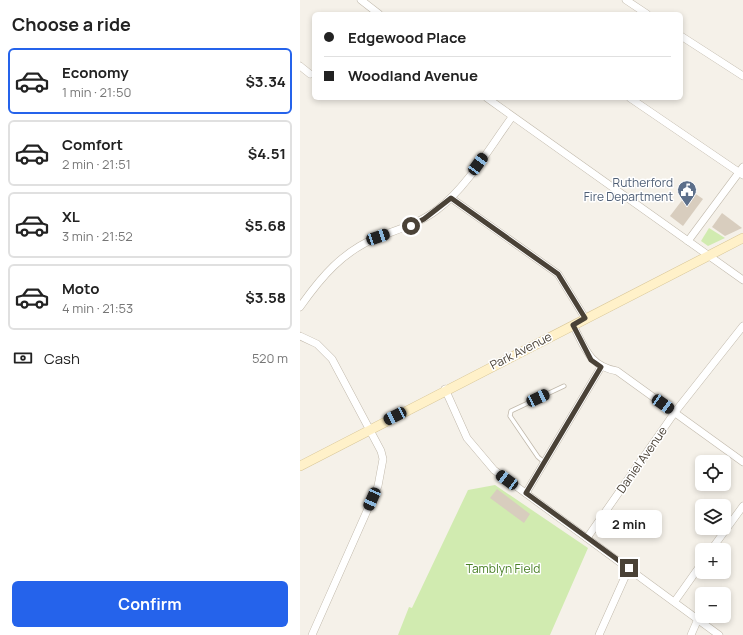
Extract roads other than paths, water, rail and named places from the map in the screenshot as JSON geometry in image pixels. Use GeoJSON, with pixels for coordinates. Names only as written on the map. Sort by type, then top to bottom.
{"type":"FeatureCollection","features":[{"type":"Feature","properties":{"kind":"street"},"geometry":{"type":"LineString","coordinates":[[361,0],[376,12]]}},
{"type":"Feature","properties":{"kind":"street"},"geometry":{"type":"LineString","coordinates":[[626,0],[645,12]]}},
{"type":"Feature","properties":{"kind":"street"},"geometry":{"type":"LineString","coordinates":[[683,37],[743,76]]}},
{"type":"Feature","properties":{"kind":"street"},"geometry":{"type":"LineString","coordinates":[[300,66],[310,74]]}},
{"type":"Feature","properties":{"kind":"street"},"geometry":{"type":"LineString","coordinates":[[490,100],[743,280]]}},
{"type":"Feature","properties":{"kind":"street"},"geometry":{"type":"LineString","coordinates":[[633,100],[742,172],[688,241]]}},
{"type":"Feature","properties":{"kind":"street"},"geometry":{"type":"LineString","coordinates":[[300,307],[318,281],[345,256],[364,244],[411,226],[424,219],[451,198],[512,117]]}},
{"type":"Feature","properties":{"kind":"street"},"geometry":{"type":"LineString","coordinates":[[451,198],[558,274],[585,318]]}},
{"type":"Feature","properties":{"kind":"street","name":"Park Avenue"},"geometry":{"type":"LineString","coordinates":[[300,466],[369,429],[743,238]]}},
{"type":"Feature","properties":{"kind":"street"},"geometry":{"type":"LineString","coordinates":[[573,325],[591,360],[601,367],[617,372],[743,462]]}},
{"type":"Feature","properties":{"kind":"street","name":"Daniel Avenue"},"geometry":{"type":"LineString","coordinates":[[587,538],[675,412],[743,326]]}},
{"type":"Feature","properties":{"kind":"street"},"geometry":{"type":"LineString","coordinates":[[300,336],[317,344],[332,359],[384,460],[381,476],[312,635]]}},
{"type":"Feature","properties":{"kind":"street"},"geometry":{"type":"LineString","coordinates":[[526,493],[601,367]]}},
{"type":"Feature","properties":{"kind":"street"},"geometry":{"type":"LineString","coordinates":[[445,390],[471,445],[494,470],[695,617]]}},
{"type":"Feature","properties":{"kind":"street"},"geometry":{"type":"LineString","coordinates":[[717,543],[743,506]]}},
{"type":"Feature","properties":{"kind":"street"},"geometry":{"type":"LineString","coordinates":[[599,635],[629,568]]}},
{"type":"Feature","properties":{"kind":"street"},"geometry":{"type":"LineString","coordinates":[[674,601],[695,572]]}},
{"type":"Feature","properties":{"kind":"street"},"geometry":{"type":"LineString","coordinates":[[691,635],[696,623]]}},
{"type":"Feature","properties":{"kind":"street"},"geometry":{"type":"LineString","coordinates":[[703,623],[719,635]]}},
{"type":"Feature","properties":{"kind":"lane"},"geometry":{"type":"LineString","coordinates":[[544,462],[538,457],[510,416],[511,411],[564,386]]}},
{"type":"Feature","properties":{"kind":"place","name":"Rutherford Fire Department"},"geometry":{"type":"Point","coordinates":[687,207]}},
{"type":"Feature","properties":{"kind":"park label","name":"Tamblyn Field"},"geometry":{"type":"Point","coordinates":[503,569]}}]}
